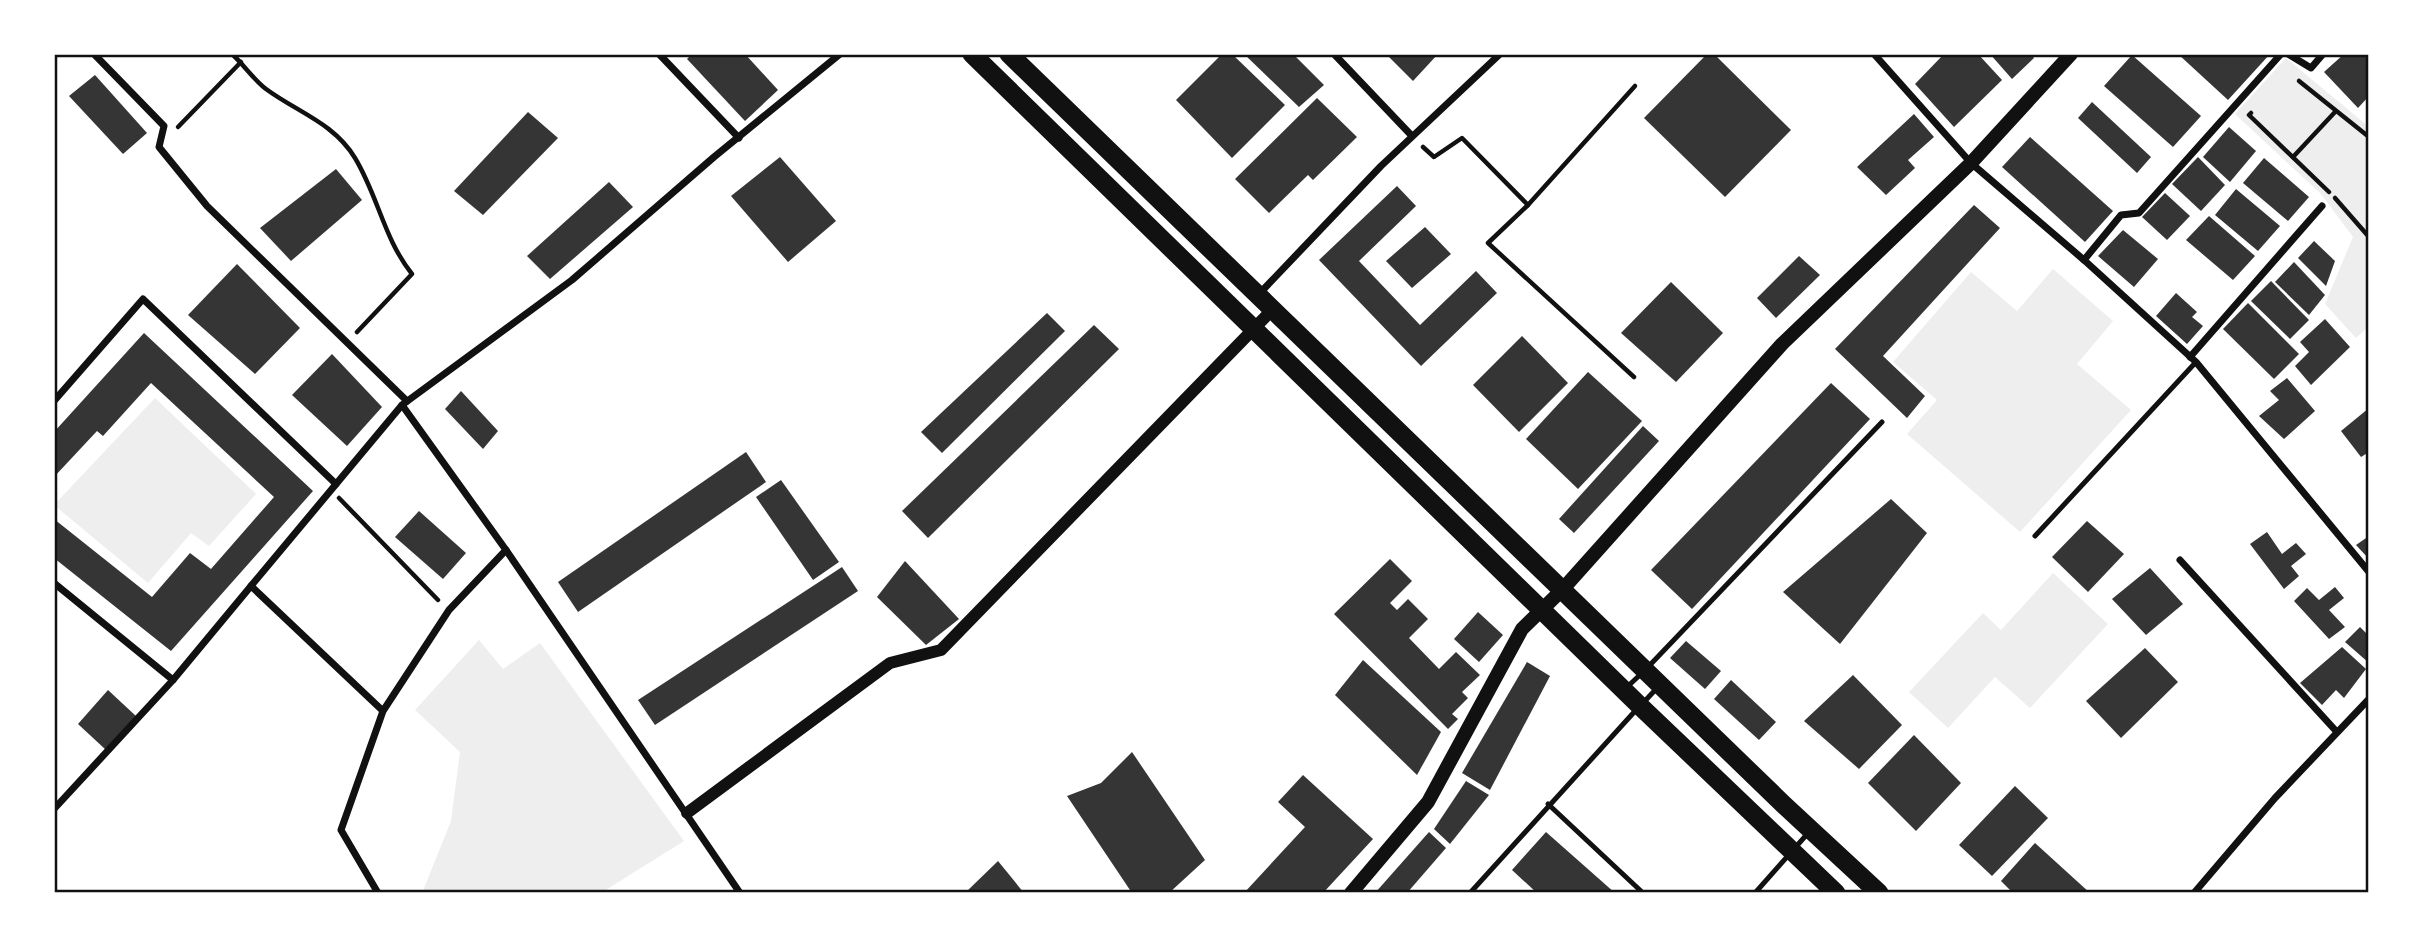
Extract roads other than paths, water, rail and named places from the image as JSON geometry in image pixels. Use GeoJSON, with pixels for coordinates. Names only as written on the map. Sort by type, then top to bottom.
{"type":"FeatureCollection","features":[{"type":"Feature","properties":{"kind":"highway"},"geometry":{"type":"LineString","coordinates":[[972,54],[1640,706],[1836,893]]}},
{"type":"Feature","properties":{"kind":"highway"},"geometry":{"type":"LineString","coordinates":[[1009,54],[1879,893]]}},
{"type":"Feature","properties":{"kind":"highway"},"geometry":{"type":"LineString","coordinates":[[1087,167],[1107,149]]}},
{"type":"Feature","properties":{"kind":"main road"},"geometry":{"type":"LineString","coordinates":[[1351,893],[1428,802],[1522,629],[1562,590],[1782,344],[1971,163],[2071,54]]}},
{"type":"Feature","properties":{"kind":"street"},"geometry":{"type":"LineString","coordinates":[[94,54],[164,127],[159,147],[207,205],[404,403],[740,893]]}},
{"type":"Feature","properties":{"kind":"street"},"geometry":{"type":"LineString","coordinates":[[659,54],[739,138]]}},
{"type":"Feature","properties":{"kind":"street"},"geometry":{"type":"LineString","coordinates":[[54,809],[173,680],[404,403],[572,280],[841,54]]}},
{"type":"Feature","properties":{"kind":"street"},"geometry":{"type":"LineString","coordinates":[[1334,54],[1412,136]]}},
{"type":"Feature","properties":{"kind":"street"},"geometry":{"type":"LineString","coordinates":[[1258,295],[1412,136],[1500,54]]}},
{"type":"Feature","properties":{"kind":"street"},"geometry":{"type":"LineString","coordinates":[[1874,54],[1971,163],[2193,359],[2369,572]]}},
{"type":"Feature","properties":{"kind":"street"},"geometry":{"type":"LineString","coordinates":[[2084,260],[2121,215],[2139,213],[2281,54]]}},
{"type":"Feature","properties":{"kind":"street"},"geometry":{"type":"LineString","coordinates":[[2288,54],[2311,68],[2323,54]]}},
{"type":"Feature","properties":{"kind":"street"},"geometry":{"type":"LineString","coordinates":[[2193,359],[2322,206]]}},
{"type":"Feature","properties":{"kind":"street"},"geometry":{"type":"LineString","coordinates":[[54,401],[143,299],[334,487]]}},
{"type":"Feature","properties":{"kind":"street"},"geometry":{"type":"LineString","coordinates":[[687,813],[890,663],[941,650],[1273,309]]}},
{"type":"Feature","properties":{"kind":"street"},"geometry":{"type":"LineString","coordinates":[[379,893],[341,830],[383,711],[449,611],[506,550]]}},
{"type":"Feature","properties":{"kind":"street"},"geometry":{"type":"LineString","coordinates":[[2180,560],[2336,731]]}},
{"type":"Feature","properties":{"kind":"street"},"geometry":{"type":"LineString","coordinates":[[54,583],[173,680]]}},
{"type":"Feature","properties":{"kind":"street"},"geometry":{"type":"LineString","coordinates":[[251,586],[383,711]]}},
{"type":"Feature","properties":{"kind":"street"},"geometry":{"type":"LineString","coordinates":[[2194,893],[2336,731],[2369,699]]}},
{"type":"Feature","properties":{"kind":"lane"},"geometry":{"type":"LineString","coordinates":[[2035,536],[2193,359]]}},
{"type":"Feature","properties":{"kind":"lane"},"geometry":{"type":"LineString","coordinates":[[1624,690],[1882,422]]}},
{"type":"Feature","properties":{"kind":"lane"},"geometry":{"type":"LineString","coordinates":[[1470,893],[1548,804],[1661,685]]}},
{"type":"Feature","properties":{"kind":"lane"},"geometry":{"type":"LineString","coordinates":[[1548,804],[1643,893]]}},
{"type":"Feature","properties":{"kind":"lane"},"geometry":{"type":"LineString","coordinates":[[1755,893],[1811,830]]}}]}
